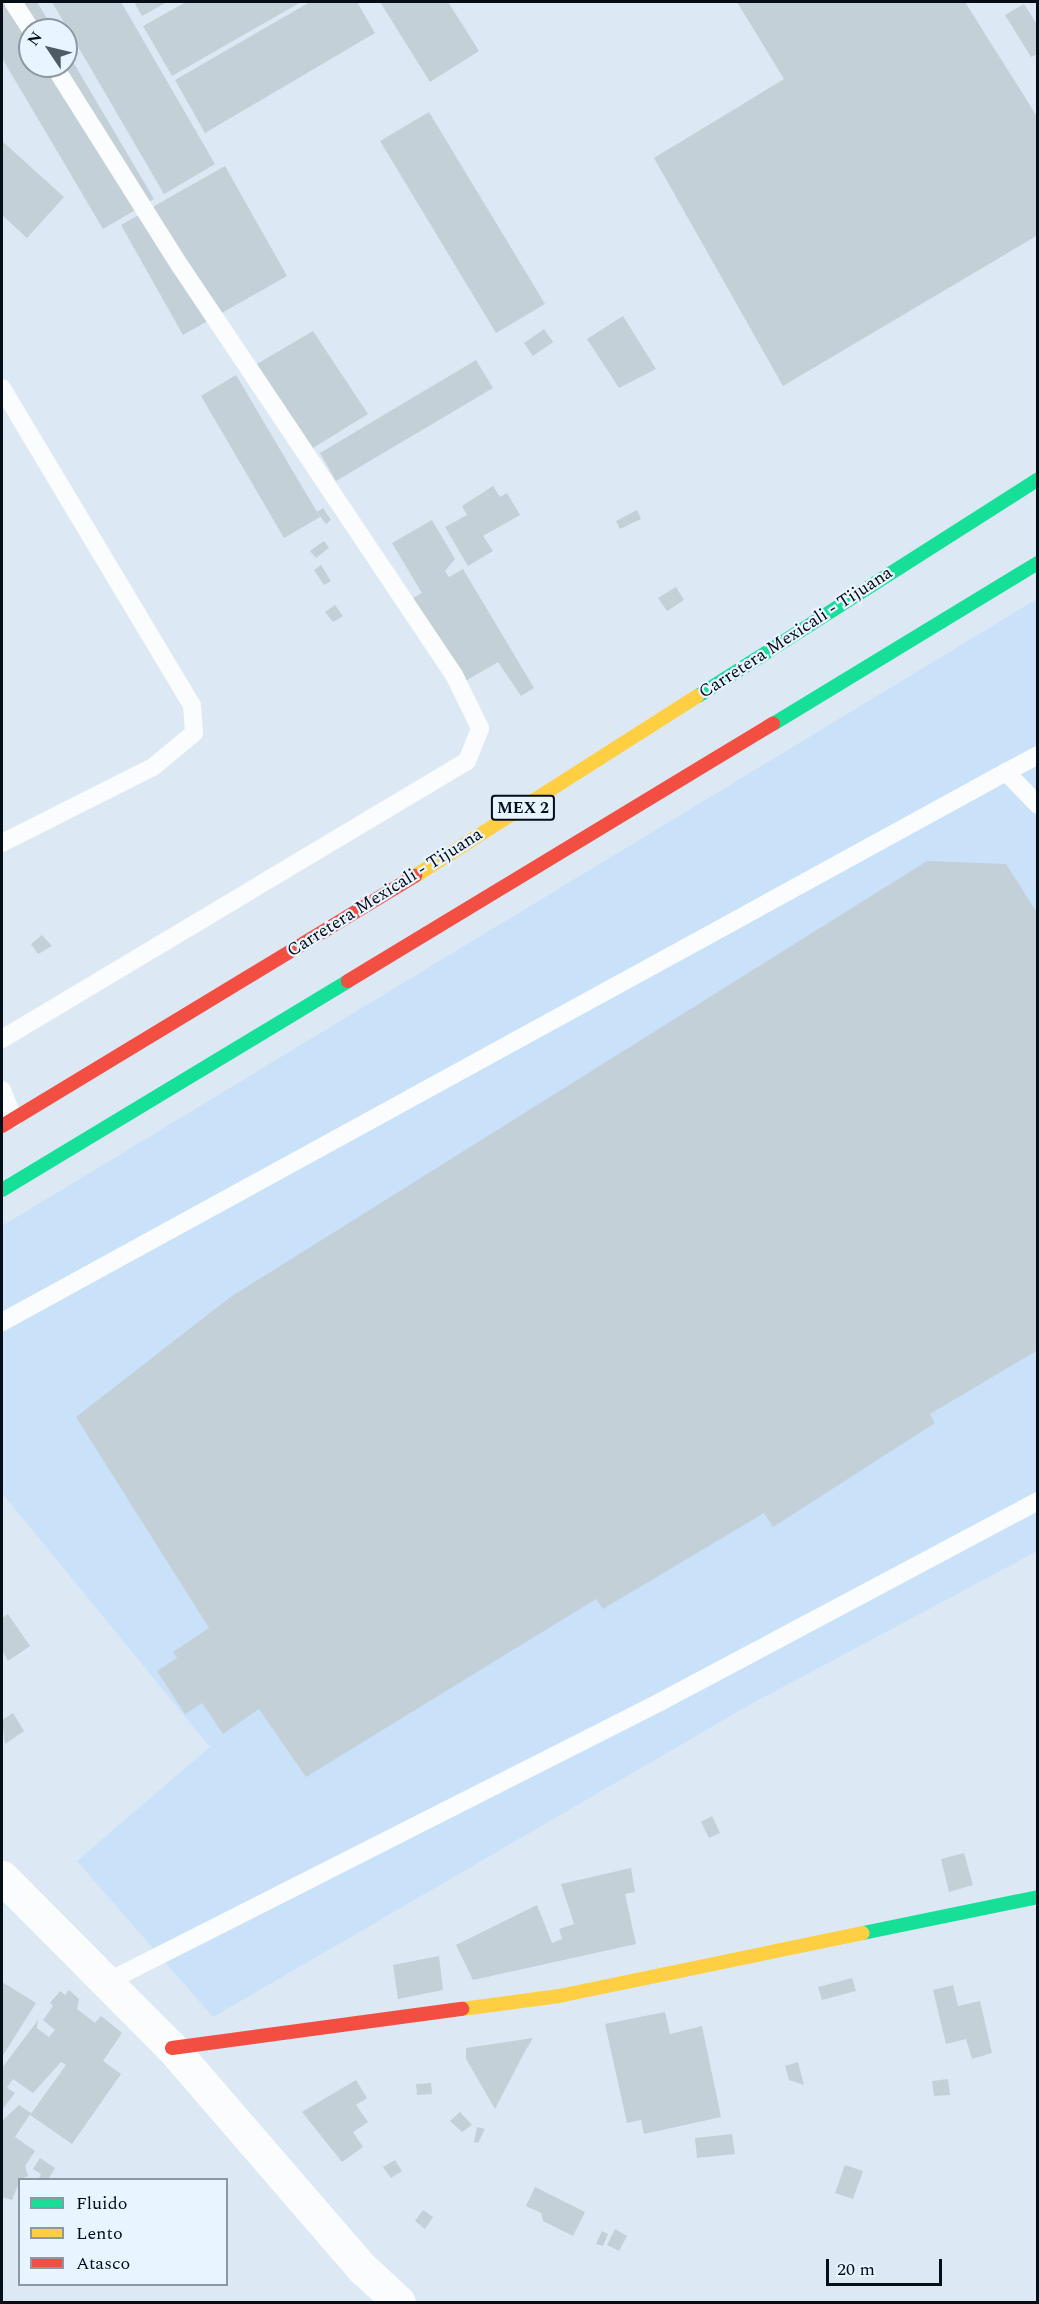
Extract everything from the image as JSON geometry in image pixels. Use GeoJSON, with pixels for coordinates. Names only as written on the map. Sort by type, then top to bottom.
{"type":"FeatureCollection","features":[{"type":"Feature","properties":{"kind":"main road","name":"Carretera Mexicali - Tijuana"},"geometry":{"type":"LineString","coordinates":[[8,1122],[430,867],[1038,479]]}},
{"type":"Feature","properties":{"kind":"main road"},"geometry":{"type":"LineString","coordinates":[[2,1190],[1038,563]]}},
{"type":"Feature","properties":{"kind":"main road"},"geometry":{"type":"LineString","coordinates":[[172,2048],[559,1996],[1038,1897]]}},
{"type":"Feature","properties":{"kind":"street"},"geometry":{"type":"LineString","coordinates":[[2,1877],[172,2048],[362,2268],[399,2302]]}},
{"type":"Feature","properties":{"kind":"lane"},"geometry":{"type":"LineString","coordinates":[[14,2],[24,18]]}},
{"type":"Feature","properties":{"kind":"lane"},"geometry":{"type":"LineString","coordinates":[[2,1039],[467,761],[480,728],[454,675],[180,266],[62,78]]}},
{"type":"Feature","properties":{"kind":"lane"},"geometry":{"type":"LineString","coordinates":[[2,388],[192,705],[194,733],[153,767],[2,843]]}},
{"type":"Feature","properties":{"kind":"lane"},"geometry":{"type":"LineString","coordinates":[[2,1322],[1038,755]]}},
{"type":"Feature","properties":{"kind":"lane"},"geometry":{"type":"LineString","coordinates":[[1006,772],[1038,806]]}},
{"type":"Feature","properties":{"kind":"lane"},"geometry":{"type":"LineString","coordinates":[[2,1090],[8,1122]]}},
{"type":"Feature","properties":{"kind":"lane"},"geometry":{"type":"LineString","coordinates":[[107,1982],[660,1702],[1038,1501]]}},
{"type":"Feature","properties":{"kind":"shaded area"},"geometry":{"type":"Polygon","coordinates":[[[1037,599],[1037,1551],[744,1708],[213,2017],[77,1861],[210,1747],[2,1493],[2,1226],[1037,599]]]}},
{"type":"Feature","properties":{"kind":"building"},"geometry":{"type":"Polygon","coordinates":[[[2,2],[37,2],[47,18],[18,18],[18,78],[78,78],[78,70],[154,199],[103,229],[2,58],[2,2]]]}},
{"type":"Feature","properties":{"kind":"building"},"geometry":{"type":"Polygon","coordinates":[[[52,2],[121,2],[215,164],[164,194],[78,47],[78,18],[61,18],[52,2]]]}},
{"type":"Feature","properties":{"kind":"building"},"geometry":{"type":"Polygon","coordinates":[[[134,2],[167,2],[142,16],[134,2]]]}},
{"type":"Feature","properties":{"kind":"building"},"geometry":{"type":"Polygon","coordinates":[[[186,2],[301,2],[172,76],[143,26],[186,2]]]}},
{"type":"Feature","properties":{"kind":"building"},"geometry":{"type":"Polygon","coordinates":[[[310,2],[357,2],[375,33],[205,133],[175,80],[310,2]]]}},
{"type":"Feature","properties":{"kind":"building"},"geometry":{"type":"Polygon","coordinates":[[[380,2],[448,2],[479,51],[430,82],[380,2]]]}},
{"type":"Feature","properties":{"kind":"building"},"geometry":{"type":"Polygon","coordinates":[[[737,2],[965,2],[1038,118],[1038,235],[783,386],[654,158],[784,79],[737,2]]]}},
{"type":"Feature","properties":{"kind":"building"},"geometry":{"type":"Polygon","coordinates":[[[1024,4],[1038,26],[1038,54],[1031,57],[1005,15],[1024,4]]]}},
{"type":"Feature","properties":{"kind":"building"},"geometry":{"type":"Polygon","coordinates":[[[429,112],[545,304],[496,333],[380,141],[429,112]]]}},
{"type":"Feature","properties":{"kind":"building"},"geometry":{"type":"Polygon","coordinates":[[[2,141],[64,197],[27,238],[2,215],[2,141]]]}},
{"type":"Feature","properties":{"kind":"building"},"geometry":{"type":"Polygon","coordinates":[[[225,166],[287,276],[183,335],[121,225],[225,166]]]}},
{"type":"Feature","properties":{"kind":"building"},"geometry":{"type":"Polygon","coordinates":[[[623,316],[656,369],[619,388],[587,339],[623,316]]]}},
{"type":"Feature","properties":{"kind":"building"},"geometry":{"type":"Polygon","coordinates":[[[544,329],[553,342],[533,356],[524,343],[544,329]]]}},
{"type":"Feature","properties":{"kind":"building"},"geometry":{"type":"Polygon","coordinates":[[[313,331],[368,414],[313,448],[257,364],[313,331]]]}},
{"type":"Feature","properties":{"kind":"building"},"geometry":{"type":"Polygon","coordinates":[[[476,360],[493,388],[336,481],[320,453],[476,360]]]}},
{"type":"Feature","properties":{"kind":"building"},"geometry":{"type":"Polygon","coordinates":[[[236,375],[320,517],[284,538],[201,396],[236,375]]]}},
{"type":"Feature","properties":{"kind":"building"},"geometry":{"type":"Polygon","coordinates":[[[493,486],[500,497],[507,493],[520,515],[483,536],[493,551],[468,566],[445,527],[467,515],[462,506],[493,486]]]}},
{"type":"Feature","properties":{"kind":"building"},"geometry":{"type":"Polygon","coordinates":[[[323,508],[331,520],[326,524],[317,512],[323,508]]]}},
{"type":"Feature","properties":{"kind":"building"},"geometry":{"type":"Polygon","coordinates":[[[637,510],[641,519],[620,529],[616,521],[637,510]]]}},
{"type":"Feature","properties":{"kind":"building"},"geometry":{"type":"Polygon","coordinates":[[[432,520],[455,559],[445,571],[449,577],[463,569],[534,688],[521,696],[498,662],[462,683],[404,603],[422,593],[392,543],[432,520]]]}},
{"type":"Feature","properties":{"kind":"building"},"geometry":{"type":"Polygon","coordinates":[[[324,541],[329,548],[316,558],[310,551],[324,541]]]}},
{"type":"Feature","properties":{"kind":"building"},"geometry":{"type":"Polygon","coordinates":[[[321,565],[331,581],[324,585],[314,570],[321,565]]]}},
{"type":"Feature","properties":{"kind":"building"},"geometry":{"type":"Polygon","coordinates":[[[676,587],[684,600],[667,611],[658,598],[676,587]]]}},
{"type":"Feature","properties":{"kind":"building"},"geometry":{"type":"Polygon","coordinates":[[[335,605],[343,616],[333,622],[325,612],[335,605]]]}},
{"type":"Feature","properties":{"kind":"building"},"geometry":{"type":"Polygon","coordinates":[[[927,861],[1006,864],[1038,914],[1038,1350],[930,1414],[935,1423],[773,1527],[764,1513],[603,1609],[596,1599],[306,1777],[259,1709],[223,1734],[202,1703],[185,1714],[157,1671],[177,1658],[173,1652],[209,1628],[76,1417],[229,1298],[927,861]]]}},
{"type":"Feature","properties":{"kind":"building"},"geometry":{"type":"Polygon","coordinates":[[[42,935],[52,946],[38,954],[31,944],[42,935]]]}},
{"type":"Feature","properties":{"kind":"building"},"geometry":{"type":"Polygon","coordinates":[[[8,1614],[30,1646],[8,1661],[2,1650],[2,1618],[8,1614]]]}},
{"type":"Feature","properties":{"kind":"building"},"geometry":{"type":"Polygon","coordinates":[[[13,1713],[24,1731],[5,1744],[2,1720],[13,1713]]]}},
{"type":"Feature","properties":{"kind":"building"},"geometry":{"type":"Polygon","coordinates":[[[712,1816],[720,1833],[709,1838],[701,1822],[712,1816]]]}},
{"type":"Feature","properties":{"kind":"building"},"geometry":{"type":"Polygon","coordinates":[[[964,1853],[973,1885],[949,1892],[941,1859],[964,1853]]]}},
{"type":"Feature","properties":{"kind":"building"},"geometry":{"type":"Polygon","coordinates":[[[631,1868],[635,1892],[625,1894],[636,1944],[473,1980],[456,1945],[537,1905],[552,1943],[562,1939],[559,1929],[574,1924],[561,1884],[631,1868]]]}},
{"type":"Feature","properties":{"kind":"building"},"geometry":{"type":"Polygon","coordinates":[[[439,1956],[443,1990],[398,1999],[393,1965],[439,1956]]]}},
{"type":"Feature","properties":{"kind":"building"},"geometry":{"type":"Polygon","coordinates":[[[852,1978],[856,1991],[822,2000],[818,1987],[852,1978]]]}},
{"type":"Feature","properties":{"kind":"building"},"geometry":{"type":"Polygon","coordinates":[[[2,1982],[36,2003],[2,2057],[2,1982]]]}},
{"type":"Feature","properties":{"kind":"building"},"geometry":{"type":"Polygon","coordinates":[[[953,1985],[958,2006],[980,2001],[992,2053],[972,2059],[966,2039],[946,2044],[933,1990],[953,1985]]]}},
{"type":"Feature","properties":{"kind":"building"},"geometry":{"type":"Polygon","coordinates":[[[69,1990],[79,1999],[77,2009],[95,2023],[101,2016],[122,2033],[103,2061],[121,2074],[72,2144],[30,2115],[66,2065],[61,2062],[33,2093],[13,2079],[7,2088],[15,2093],[2,2110],[2,2068],[38,2020],[37,2028],[49,2037],[55,2030],[43,2020],[53,2006],[50,2003],[60,1991],[65,1995],[69,1990]]]}},
{"type":"Feature","properties":{"kind":"building"},"geometry":{"type":"Polygon","coordinates":[[[665,2012],[670,2034],[702,2026],[721,2117],[644,2134],[641,2120],[627,2123],[605,2024],[665,2012]]]}},
{"type":"Feature","properties":{"kind":"building"},"geometry":{"type":"Polygon","coordinates":[[[533,2038],[495,2109],[466,2059],[466,2048],[533,2038]]]}},
{"type":"Feature","properties":{"kind":"building"},"geometry":{"type":"Polygon","coordinates":[[[798,2062],[804,2085],[789,2080],[785,2066],[798,2062]]]}},
{"type":"Feature","properties":{"kind":"building"},"geometry":{"type":"Polygon","coordinates":[[[948,2079],[950,2095],[934,2096],[932,2081],[948,2079]]]}},
{"type":"Feature","properties":{"kind":"building"},"geometry":{"type":"Polygon","coordinates":[[[356,2080],[367,2098],[356,2105],[368,2122],[353,2132],[363,2147],[342,2162],[302,2112],[356,2080]]]}},
{"type":"Feature","properties":{"kind":"building"},"geometry":{"type":"Polygon","coordinates":[[[431,2083],[432,2094],[417,2095],[416,2084],[431,2083]]]}},
{"type":"Feature","properties":{"kind":"building"},"geometry":{"type":"Polygon","coordinates":[[[19,2105],[31,2113],[15,2137],[35,2151],[25,2166],[28,2176],[18,2178],[18,2185],[12,2200],[2,2197],[2,2121],[19,2105]]]}},
{"type":"Feature","properties":{"kind":"building"},"geometry":{"type":"Polygon","coordinates":[[[460,2112],[472,2125],[462,2132],[450,2121],[460,2112]]]}},
{"type":"Feature","properties":{"kind":"building"},"geometry":{"type":"Polygon","coordinates":[[[477,2127],[485,2129],[478,2143],[474,2142],[477,2127]]]}},
{"type":"Feature","properties":{"kind":"building"},"geometry":{"type":"Polygon","coordinates":[[[732,2134],[735,2154],[697,2158],[695,2138],[732,2134]]]}},
{"type":"Feature","properties":{"kind":"building"},"geometry":{"type":"Polygon","coordinates":[[[40,2158],[55,2168],[49,2178],[39,2178],[41,2174],[33,2169],[40,2158]]]}},
{"type":"Feature","properties":{"kind":"building"},"geometry":{"type":"Polygon","coordinates":[[[395,2160],[402,2171],[391,2178],[383,2167],[395,2160]]]}},
{"type":"Feature","properties":{"kind":"building"},"geometry":{"type":"Polygon","coordinates":[[[845,2165],[863,2171],[853,2199],[835,2193],[845,2165]]]}},
{"type":"Feature","properties":{"kind":"building"},"geometry":{"type":"Polygon","coordinates":[[[535,2187],[585,2212],[573,2236],[543,2221],[541,2213],[526,2206],[535,2187]]]}},
{"type":"Feature","properties":{"kind":"building"},"geometry":{"type":"Polygon","coordinates":[[[423,2210],[433,2217],[425,2229],[415,2221],[423,2210]]]}},
{"type":"Feature","properties":{"kind":"building"},"geometry":{"type":"Polygon","coordinates":[[[615,2229],[627,2236],[619,2251],[607,2245],[615,2229]]]}},
{"type":"Feature","properties":{"kind":"building"},"geometry":{"type":"Polygon","coordinates":[[[602,2231],[608,2234],[603,2246],[596,2244],[602,2231]]]}},
{"type":"Feature","properties":{"kind":"traffic: fast"},"geometry":{"type":"LineString","coordinates":[[698,696],[1038,479]]}},
{"type":"Feature","properties":{"kind":"traffic: fast"},"geometry":{"type":"LineString","coordinates":[[773,724],[1038,563]]}},
{"type":"Feature","properties":{"kind":"traffic: fast"},"geometry":{"type":"LineString","coordinates":[[2,1190],[348,981]]}},
{"type":"Feature","properties":{"kind":"traffic: fast"},"geometry":{"type":"LineString","coordinates":[[863,1933],[1038,1897]]}},
{"type":"Feature","properties":{"kind":"traffic: slow"},"geometry":{"type":"LineString","coordinates":[[415,876],[698,696]]}},
{"type":"Feature","properties":{"kind":"traffic: slow"},"geometry":{"type":"LineString","coordinates":[[462,2009],[559,1996],[863,1933]]}},
{"type":"Feature","properties":{"kind":"traffic: jam"},"geometry":{"type":"LineString","coordinates":[[348,981],[773,724]]}},
{"type":"Feature","properties":{"kind":"traffic: jam"},"geometry":{"type":"LineString","coordinates":[[2,1126],[415,876]]}},
{"type":"Feature","properties":{"kind":"traffic: jam"},"geometry":{"type":"LineString","coordinates":[[172,2048],[462,2009]]}}]}
